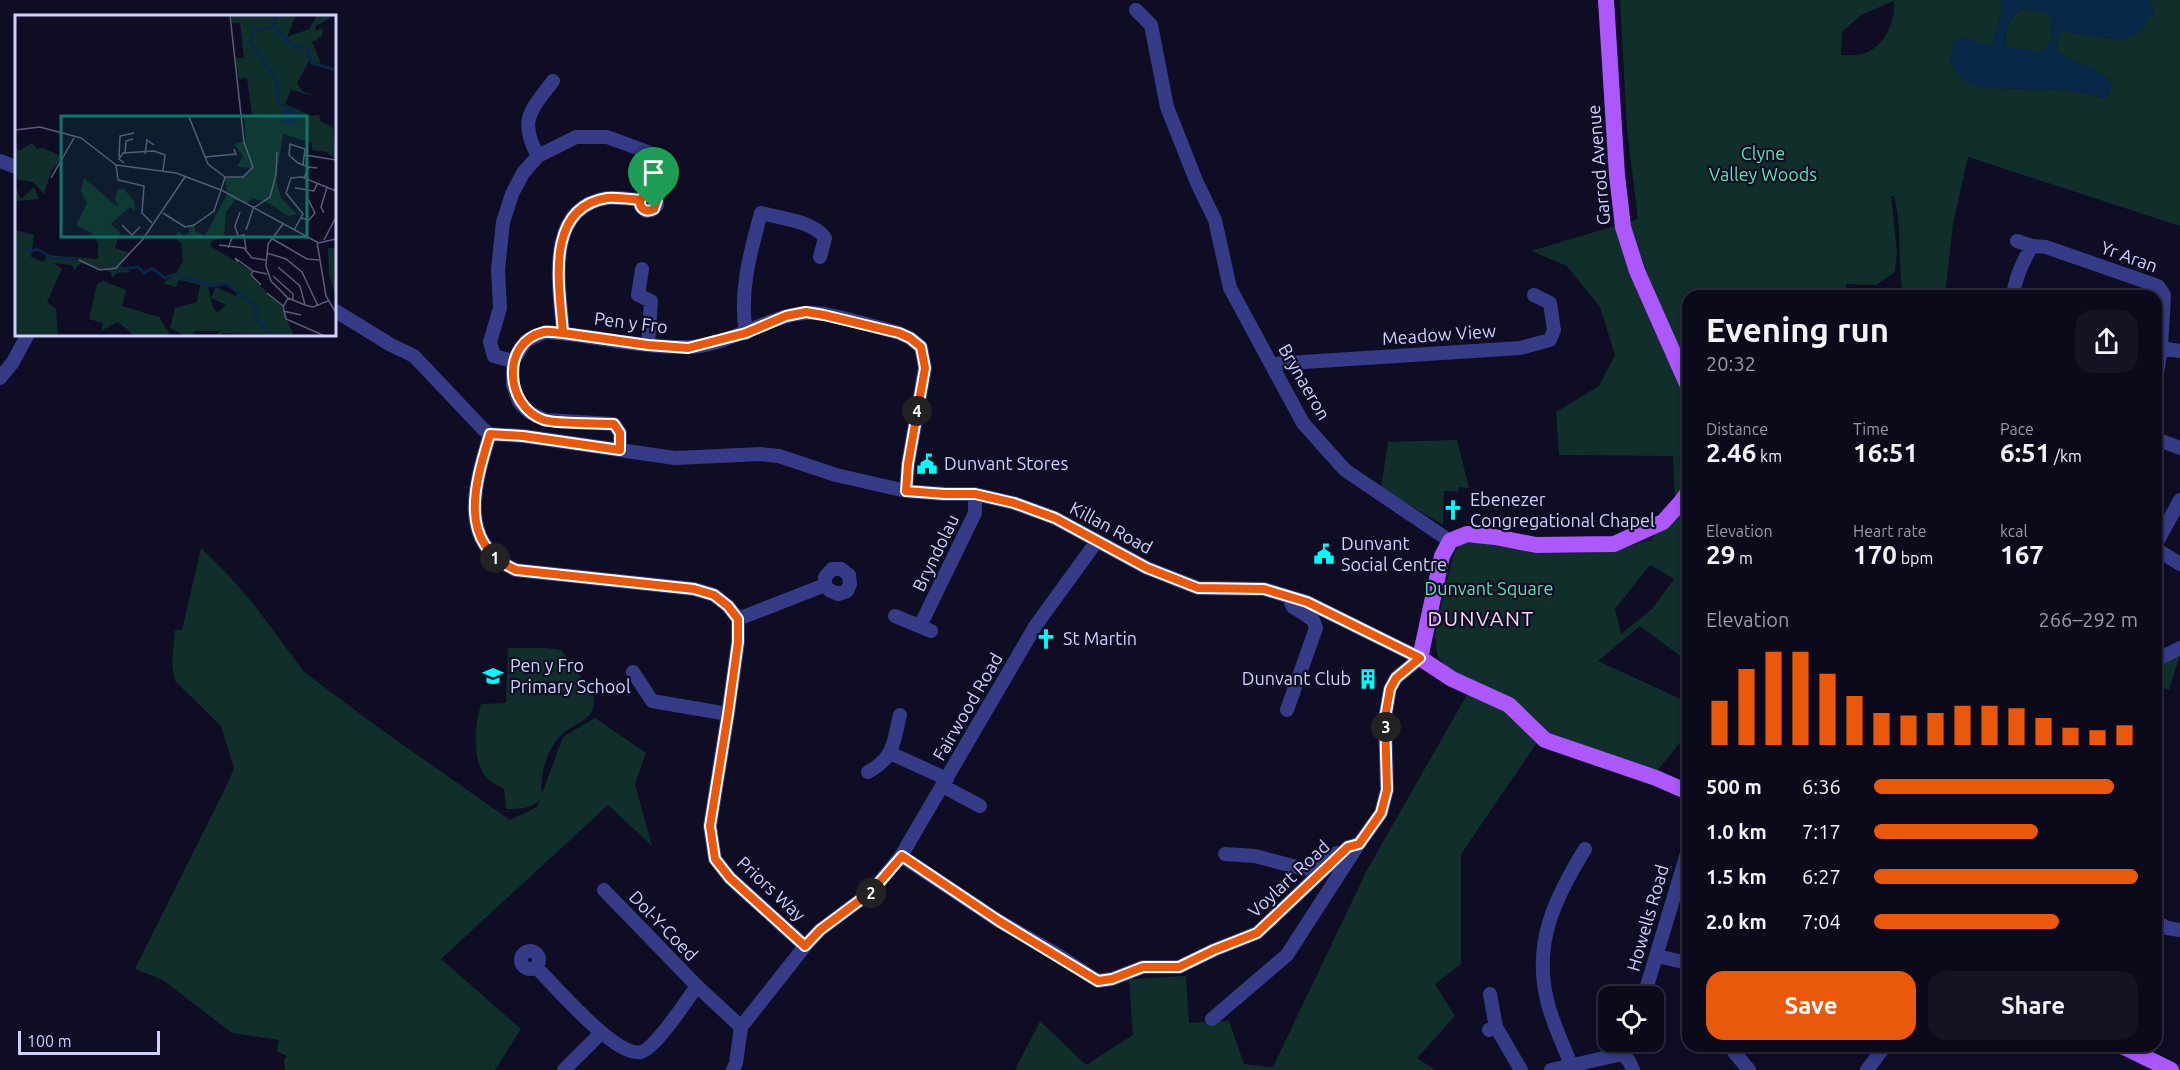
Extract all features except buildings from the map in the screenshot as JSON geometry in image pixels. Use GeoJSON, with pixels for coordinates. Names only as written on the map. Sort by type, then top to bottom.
{"type":"FeatureCollection","features":[{"type":"Feature","properties":{"kind":"main road","name":"Garrod Avenue"},"geometry":{"type":"LineString","coordinates":[[1606,0],[1617,175],[1623,227],[1637,271],[1682,372]]}},
{"type":"Feature","properties":{"kind":"main road"},"geometry":{"type":"LineString","coordinates":[[1682,502],[1663,522],[1614,544],[1536,545],[1467,534],[1450,541],[1442,556],[1420,658],[1452,679],[1509,705],[1545,740],[1656,778],[1682,789]]}},
{"type":"Feature","properties":{"kind":"main road"},"geometry":{"type":"LineString","coordinates":[[2134,1052],[2171,1070]]}},
{"type":"Feature","properties":{"kind":"street","name":"Brynaeron"},"geometry":{"type":"LineString","coordinates":[[1136,10],[1151,25],[1167,107],[1197,183],[1215,220],[1230,288],[1303,423],[1345,470],[1450,541]]}},
{"type":"Feature","properties":{"kind":"street"},"geometry":{"type":"LineString","coordinates":[[538,156],[527,129],[530,115],[553,81]]}},
{"type":"Feature","properties":{"kind":"street"},"geometry":{"type":"LineString","coordinates":[[620,450],[620,433],[614,424],[545,420],[530,412],[519,402],[513,385],[513,361],[494,356],[490,342],[500,308],[498,269],[503,222],[513,189],[523,173],[538,156],[576,137],[607,137],[648,152]]}},
{"type":"Feature","properties":{"kind":"street"},"geometry":{"type":"LineString","coordinates":[[0,161],[15,167]]}},
{"type":"Feature","properties":{"kind":"street"},"geometry":{"type":"LineString","coordinates":[[563,333],[558,262],[562,239],[571,220],[585,207],[607,198],[640,200]]}},
{"type":"Feature","properties":{"kind":"street"},"geometry":{"type":"LineString","coordinates":[[746,333],[743,313],[746,269],[760,213],[820,231],[825,238],[820,257]]}},
{"type":"Feature","properties":{"kind":"street","name":"Yr Aran"},"geometry":{"type":"LineString","coordinates":[[2017,241],[2031,246],[2046,247],[2158,286],[2161,290]]}},
{"type":"Feature","properties":{"kind":"street"},"geometry":{"type":"LineString","coordinates":[[2013,290],[2014,282],[2031,246]]}},
{"type":"Feature","properties":{"kind":"street"},"geometry":{"type":"LineString","coordinates":[[642,269],[638,295],[651,301],[648,345]]}},
{"type":"Feature","properties":{"kind":"street","name":"Yr Aran"},"geometry":{"type":"LineString","coordinates":[[2162,292],[2164,295],[2162,330]]}},
{"type":"Feature","properties":{"kind":"street","name":"Meadow View"},"geometry":{"type":"LineString","coordinates":[[1273,364],[1520,348],[1550,340],[1554,330],[1550,303],[1534,295]]}},
{"type":"Feature","properties":{"kind":"street"},"geometry":{"type":"LineString","coordinates":[[336,311],[391,345],[414,356],[490,434],[477,477],[474,500],[476,525],[486,547],[500,563],[516,570],[694,589],[714,595],[728,606],[738,619],[825,585]]}},
{"type":"Feature","properties":{"kind":"street","name":"Pen y Fro"},"geometry":{"type":"LineString","coordinates":[[513,361],[526,341],[545,332],[688,348],[746,333],[786,316],[806,312],[899,333],[921,347],[925,368],[908,464],[906,491]]}},
{"type":"Feature","properties":{"kind":"street"},"geometry":{"type":"LineString","coordinates":[[0,378],[13,362],[27,336]]}},
{"type":"Feature","properties":{"kind":"street"},"geometry":{"type":"LineString","coordinates":[[2162,348],[2180,351]]}},
{"type":"Feature","properties":{"kind":"street","name":"Killan Road"},"geometry":{"type":"LineString","coordinates":[[490,434],[523,436],[675,458],[760,454],[779,456],[836,475],[906,491],[975,494],[1014,503],[1055,518],[1147,568],[1198,588],[1264,589],[1288,596],[1307,602],[1420,658]]}},
{"type":"Feature","properties":{"kind":"street"},"geometry":{"type":"LineString","coordinates":[[2162,441],[2180,448]]}},
{"type":"Feature","properties":{"kind":"street","name":"Bryndolau"},"geometry":{"type":"LineString","coordinates":[[895,616],[925,629],[975,513],[975,494]]}},
{"type":"Feature","properties":{"kind":"street"},"geometry":{"type":"LineString","coordinates":[[2162,533],[2180,500]]}},
{"type":"Feature","properties":{"kind":"street","name":"Fairwood Road"},"geometry":{"type":"LineString","coordinates":[[741,1027],[820,930],[871,892],[902,856],[1036,625],[1097,540]]}},
{"type":"Feature","properties":{"kind":"street"},"geometry":{"type":"LineString","coordinates":[[2162,553],[2180,564]]}},
{"type":"Feature","properties":{"kind":"street"},"geometry":{"type":"LineString","coordinates":[[1287,710],[1316,628],[1313,620],[1293,607],[1288,596]]}},
{"type":"Feature","properties":{"kind":"street","name":"Priors Way"},"geometry":{"type":"LineString","coordinates":[[738,619],[738,642],[710,826],[715,859],[730,878],[805,946]]}},
{"type":"Feature","properties":{"kind":"street"},"geometry":{"type":"LineString","coordinates":[[2162,657],[2180,648]]}},
{"type":"Feature","properties":{"kind":"street","name":"Voylart Road"},"geometry":{"type":"LineString","coordinates":[[902,856],[999,921],[1098,981],[1112,979],[1143,967],[1179,967],[1257,933],[1354,845],[1381,813],[1387,790],[1385,718],[1390,689],[1396,678],[1420,658]]}},
{"type":"Feature","properties":{"kind":"street"},"geometry":{"type":"LineString","coordinates":[[633,672],[652,701],[728,714]]}},
{"type":"Feature","properties":{"kind":"street"},"geometry":{"type":"LineString","coordinates":[[868,772],[881,764],[890,753],[900,715]]}},
{"type":"Feature","properties":{"kind":"street"},"geometry":{"type":"LineString","coordinates":[[890,753],[945,783],[980,806]]}},
{"type":"Feature","properties":{"kind":"street"},"geometry":{"type":"LineString","coordinates":[[1225,854],[1255,856],[1304,869],[1354,845]]}},
{"type":"Feature","properties":{"kind":"street"},"geometry":{"type":"LineString","coordinates":[[1212,1019],[1287,955],[1354,845]]}},
{"type":"Feature","properties":{"kind":"street"},"geometry":{"type":"LineString","coordinates":[[1571,1065],[1547,1003],[1542,972],[1545,935],[1557,898],[1579,869],[1585,849]]}},
{"type":"Feature","properties":{"kind":"street","name":"Howells Road"},"geometry":{"type":"LineString","coordinates":[[1647,986],[1682,871]]}},
{"type":"Feature","properties":{"kind":"street","name":"Dol-Y-Coed"},"geometry":{"type":"LineString","coordinates":[[604,890],[697,986],[741,1027]]}},
{"type":"Feature","properties":{"kind":"street"},"geometry":{"type":"LineString","coordinates":[[2162,925],[2180,930]]}},
{"type":"Feature","properties":{"kind":"street"},"geometry":{"type":"LineString","coordinates":[[1657,956],[1682,962]]}},
{"type":"Feature","properties":{"kind":"street","name":"Dol-Y-Coed"},"geometry":{"type":"LineString","coordinates":[[536,967],[601,1033],[628,1052],[641,1052],[654,1044],[697,986]]}},
{"type":"Feature","properties":{"kind":"street"},"geometry":{"type":"LineString","coordinates":[[1490,994],[1492,1028],[1521,1070]]}},
{"type":"Feature","properties":{"kind":"street"},"geometry":{"type":"LineString","coordinates":[[733,1070],[736,1064],[741,1027]]}},
{"type":"Feature","properties":{"kind":"street"},"geometry":{"type":"LineString","coordinates":[[564,1070],[601,1033]]}},
{"type":"Feature","properties":{"kind":"street"},"geometry":{"type":"LineString","coordinates":[[1734,1052],[1749,1070]]}},
{"type":"Feature","properties":{"kind":"street"},"geometry":{"type":"LineString","coordinates":[[1868,1070],[1875,1052]]}},
{"type":"Feature","properties":{"kind":"street"},"geometry":{"type":"LineString","coordinates":[[1551,1070],[1622,1054],[1634,1070]]}},
{"type":"Feature","properties":{"kind":"green space","name":"Clyne Valley Woods"},"geometry":{"type":"Polygon","coordinates":[[[1620,0],[1998,0],[2001,2],[2001,16],[1992,45],[1979,44],[1966,37],[1950,63],[1959,73],[1993,88],[2069,90],[2106,98],[2113,84],[2090,66],[2079,64],[2058,52],[2056,39],[2061,31],[2121,40],[2154,13],[2148,0],[2180,0],[2180,226],[1968,157],[1953,224],[1946,290],[1902,290],[1897,208],[1894,196],[1891,196],[1897,251],[1895,272],[1876,285],[1846,284],[1846,290],[1682,290],[1682,657],[1640,626],[1598,661],[1682,700],[1682,740],[1657,771],[1538,741],[1461,854],[1461,964],[1435,984],[1455,1016],[1417,1058],[1435,1070],[1015,1070],[1040,1021],[1086,1065],[1133,1035],[1129,979],[1186,976],[1189,1023],[1229,1021],[1244,1064],[1273,1067],[1367,870],[1468,693],[1438,657],[1435,635],[1454,553],[1461,543],[1475,542],[1543,554],[1606,552],[1651,540],[1675,501],[1673,456],[1559,455],[1556,412],[1599,386],[1615,355],[1600,307],[1567,266],[1531,251],[1638,219],[1627,129],[1620,0]],[[1894,1],[1861,15],[1842,32],[1841,55],[1862,54],[1879,44],[1891,25],[1894,1]],[[1650,565],[1615,609],[1621,634],[1652,609],[1674,579],[1650,565]]]}},
{"type":"Feature","properties":{"kind":"green space"},"geometry":{"type":"Polygon","coordinates":[[[2022,9],[2043,11],[2052,17],[2051,43],[2043,52],[2005,48],[2010,21],[2022,9]]]}},
{"type":"Feature","properties":{"kind":"green space"},"geometry":{"type":"Polygon","coordinates":[[[1457,440],[1469,488],[1459,487],[1458,492],[1444,491],[1443,525],[1381,488],[1388,442],[1457,440]]]}},
{"type":"Feature","properties":{"kind":"green space"},"geometry":{"type":"Polygon","coordinates":[[[201,548],[255,606],[304,672],[510,820],[537,807],[540,799],[529,807],[506,809],[504,789],[490,780],[483,772],[476,743],[481,704],[506,703],[508,648],[561,650],[593,695],[593,710],[590,715],[562,734],[553,746],[543,770],[542,794],[563,737],[595,718],[646,753],[635,784],[652,846],[608,805],[441,959],[521,1029],[495,1070],[285,1070],[284,1060],[287,1056],[277,1051],[279,1040],[232,1033],[163,980],[135,969],[234,768],[221,726],[175,681],[172,664],[175,630],[182,630],[201,548]]]}},
{"type":"Feature","properties":{"kind":"green space"},"geometry":{"type":"Polygon","coordinates":[[[2180,655],[2169,690],[2162,687],[2162,664],[2180,655]]]}},
{"type":"Feature","properties":{"kind":"water"},"geometry":{"type":"Polygon","coordinates":[[[1998,0],[2148,0],[2154,13],[2138,34],[2121,40],[2061,31],[2056,39],[2058,52],[2079,64],[2090,66],[2113,84],[2106,98],[2069,90],[1970,86],[1950,63],[1954,41],[1966,37],[1979,44],[1992,45],[2001,16],[2001,2],[1998,0]],[[2022,9],[2013,16],[2008,25],[2005,47],[2043,52],[2051,43],[2052,17],[2043,11],[2022,9]]]}},
{"type":"Feature","properties":{"kind":"place","name":"Dunvant Stores"},"geometry":{"type":"Point","coordinates":[927,464]}},
{"type":"Feature","properties":{"kind":"place","name":"Ebenezer Congregational Chapel"},"geometry":{"type":"Point","coordinates":[1453,510]}},
{"type":"Feature","properties":{"kind":"place","name":"Dunvant Social Centre"},"geometry":{"type":"Point","coordinates":[1324,554]}},
{"type":"Feature","properties":{"kind":"place","name":"St Martin"},"geometry":{"type":"Point","coordinates":[1046,639]}},
{"type":"Feature","properties":{"kind":"place","name":"Pen y Fro Primary School"},"geometry":{"type":"Point","coordinates":[493,676]}},
{"type":"Feature","properties":{"kind":"place","name":"Dunvant Club"},"geometry":{"type":"Point","coordinates":[1368,679]}},
{"type":"Feature","properties":{"kind":"district","name":"DUNVANT"},"geometry":{"type":"Point","coordinates":[1481,619]}},
{"type":"Feature","properties":{"kind":"route"},"geometry":{"type":"LineString","coordinates":[[654,209],[643,210],[640,200],[607,198],[585,207],[571,220],[562,239],[558,262],[563,333],[545,332],[526,341],[513,361],[513,385],[519,402],[530,412],[545,420],[614,424],[620,433],[620,450],[523,436],[490,434],[477,477],[474,500],[476,525],[486,547],[500,563],[516,570],[694,589],[714,595],[728,606],[738,619],[738,642],[710,826],[715,859],[730,878],[805,946],[820,930],[871,892],[902,856],[999,921],[1098,981],[1112,979],[1143,967],[1179,967],[1257,933],[1348,847],[1359,844],[1381,813],[1387,790],[1385,718],[1390,689],[1396,678],[1420,658],[1307,602],[1264,589],[1198,588],[1147,568],[1055,518],[1014,503],[975,494],[906,491],[908,464],[925,368],[921,347],[899,333],[806,312],[786,316],[746,333],[688,348],[563,333],[558,262],[562,239],[571,220],[585,207],[607,198],[640,200],[644,194],[650,193],[657,200],[654,209]]}},
{"type":"Feature","properties":{"kind":"park label","name":"Dunvant Square"},"geometry":{"type":"Point","coordinates":[1489,589]}}]}
